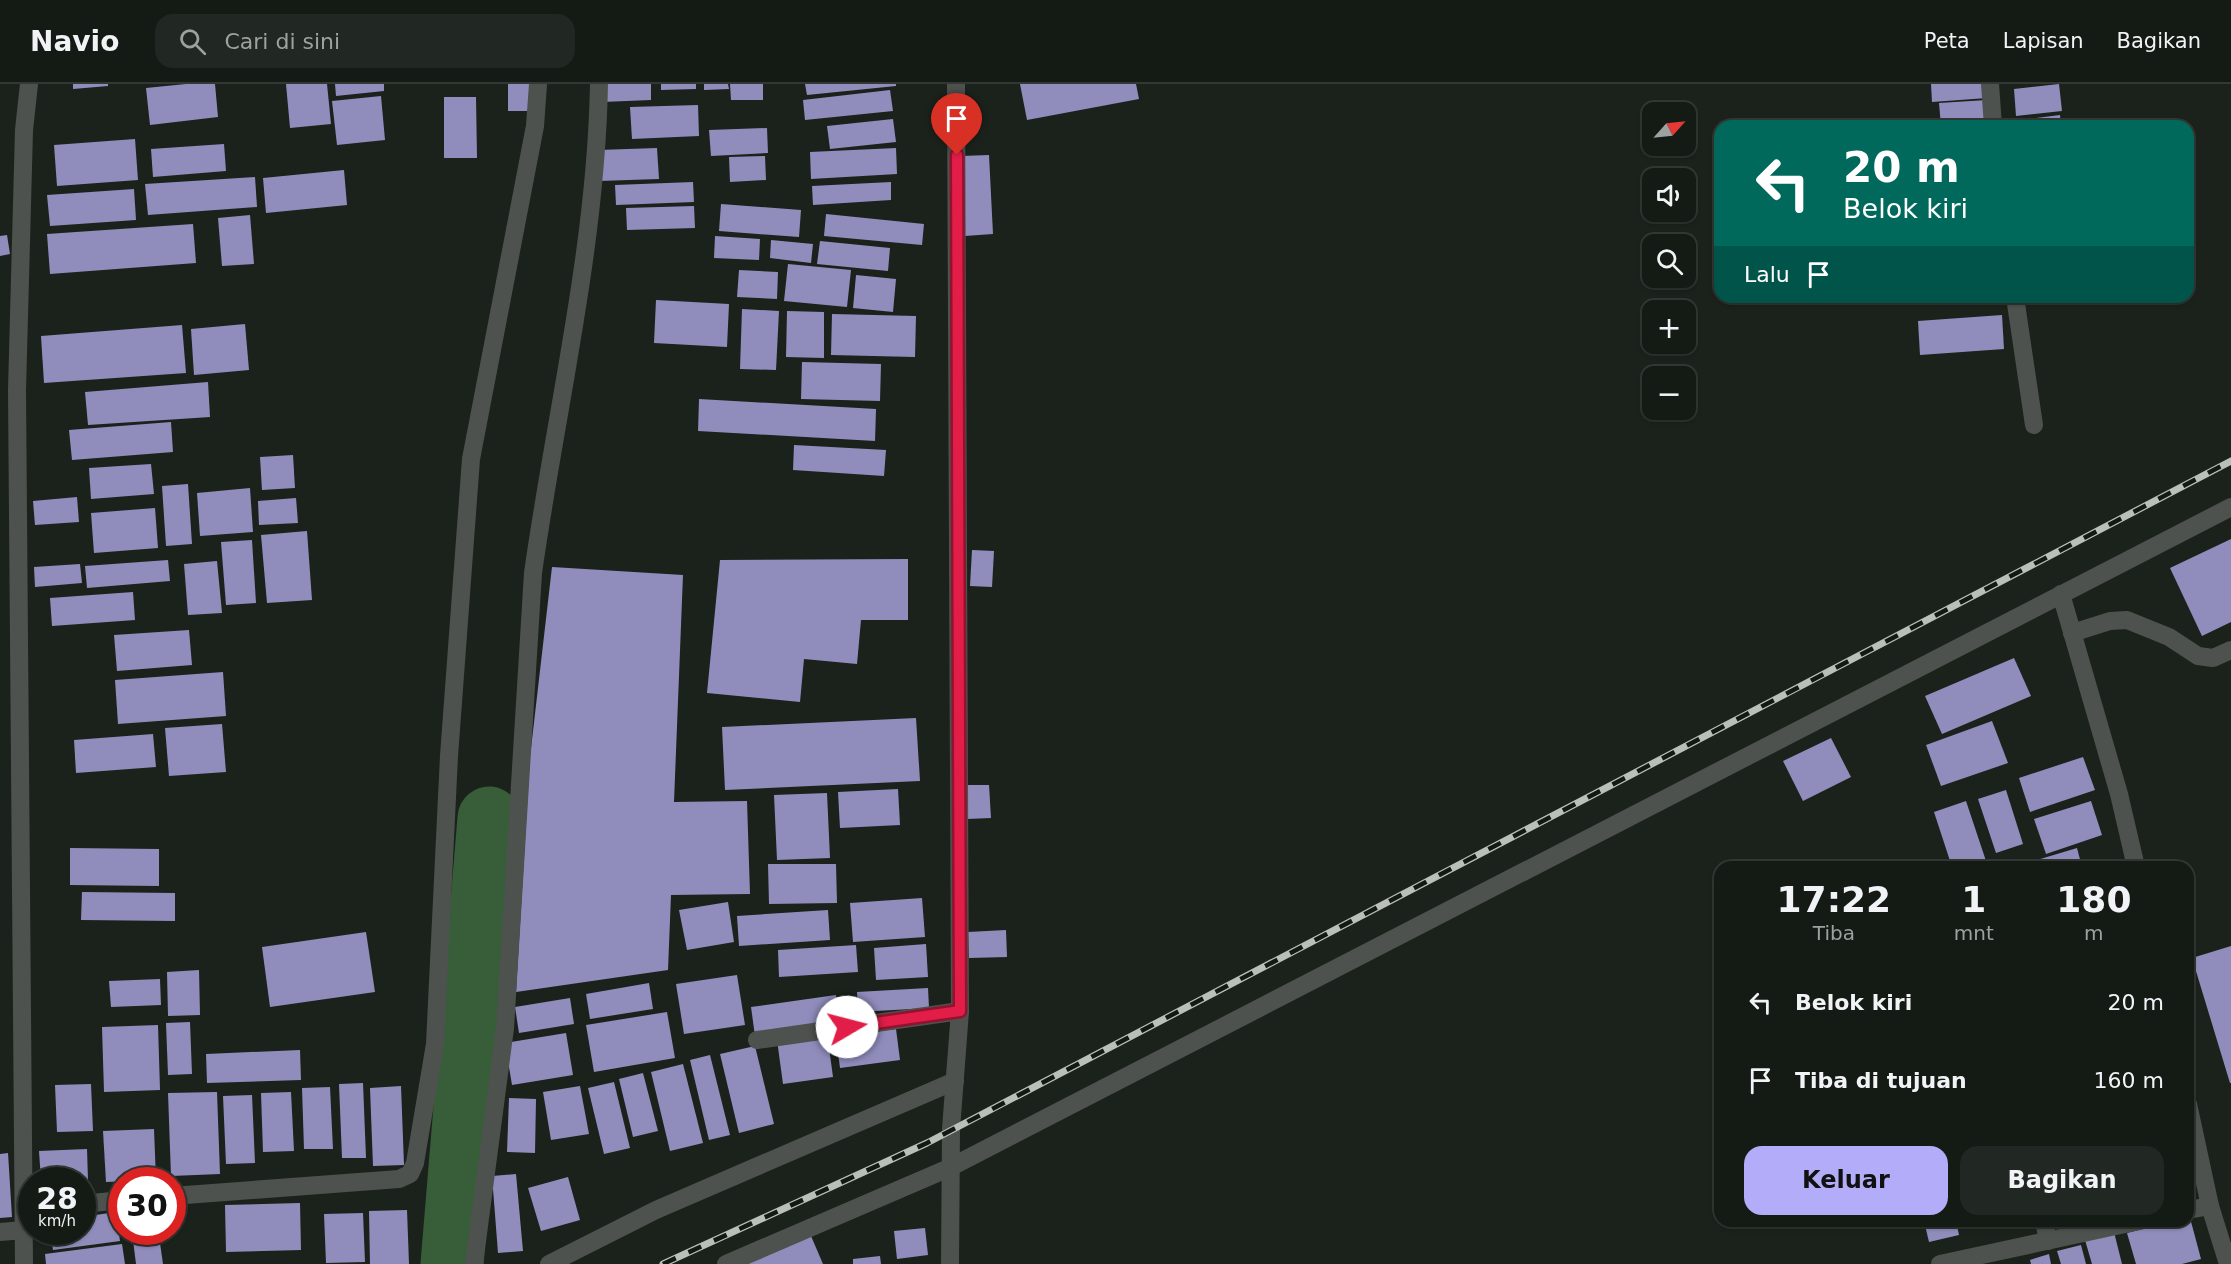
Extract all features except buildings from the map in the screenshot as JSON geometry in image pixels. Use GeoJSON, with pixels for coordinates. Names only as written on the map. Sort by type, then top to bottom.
{"type":"FeatureCollection","features":[{"type":"Feature","properties":{"kind":"street"},"geometry":{"type":"LineString","coordinates":[[26,1167],[9,391],[24,130],[29,84]]}},
{"type":"Feature","properties":{"kind":"street"},"geometry":{"type":"LineString","coordinates":[[186,1195],[399,1179],[410,1174],[415,1163],[435,1044],[448,756],[471,459],[535,126],[538,84]]}},
{"type":"Feature","properties":{"kind":"street"},"geometry":{"type":"LineString","coordinates":[[474,1264],[505,1028],[533,573],[577,314],[598,142],[599,84]]}},
{"type":"Feature","properties":{"kind":"street"},"geometry":{"type":"LineString","coordinates":[[950,1264],[949,1168],[960,1011],[956,84]]}},
{"type":"Feature","properties":{"kind":"street"},"geometry":{"type":"LineString","coordinates":[[1990,84],[1993,120]]}},
{"type":"Feature","properties":{"kind":"street"},"geometry":{"type":"LineString","coordinates":[[2016,303],[2034,425]]}},
{"type":"Feature","properties":{"kind":"street"},"geometry":{"type":"LineString","coordinates":[[726,1264],[949,1168],[2231,507]]}},
{"type":"Feature","properties":{"kind":"street"},"geometry":{"type":"LineString","coordinates":[[2061,594],[2119,794],[2135,861]]}},
{"type":"Feature","properties":{"kind":"street"},"geometry":{"type":"LineString","coordinates":[[2072,633],[2110,621],[2127,620],[2169,638],[2198,657],[2213,658],[2231,650]]}},
{"type":"Feature","properties":{"kind":"street"},"geometry":{"type":"LineString","coordinates":[[757,1040],[960,1011]]}},
{"type":"Feature","properties":{"kind":"street"},"geometry":{"type":"LineString","coordinates":[[549,1264],[656,1210],[956,1081]]}},
{"type":"Feature","properties":{"kind":"street"},"geometry":{"type":"LineString","coordinates":[[2194,1132],[2210,1206],[2228,1264]]}},
{"type":"Feature","properties":{"kind":"street"},"geometry":{"type":"LineString","coordinates":[[2194,1209],[2210,1206]]}},
{"type":"Feature","properties":{"kind":"street"},"geometry":{"type":"LineString","coordinates":[[2045,1227],[2048,1241]]}},
{"type":"Feature","properties":{"kind":"street"},"geometry":{"type":"LineString","coordinates":[[1940,1264],[2112,1227]]}},
{"type":"Feature","properties":{"kind":"street"},"geometry":{"type":"LineString","coordinates":[[0,1232],[18,1230]]}},
{"type":"Feature","properties":{"kind":"street"},"geometry":{"type":"LineString","coordinates":[[24,1245],[24,1264]]}},
{"type":"Feature","properties":{"kind":"waterway"},"geometry":{"type":"LineString","coordinates":[[452,1264],[489,818]]}},
{"type":"Feature","properties":{"kind":"railway"},"geometry":{"type":"LineString","coordinates":[[663,1264],[927,1143],[2231,461]]}},
{"type":"Feature","properties":{"kind":"route"},"geometry":{"type":"LineString","coordinates":[[847,1027],[960,1011],[957,155]]}}]}
